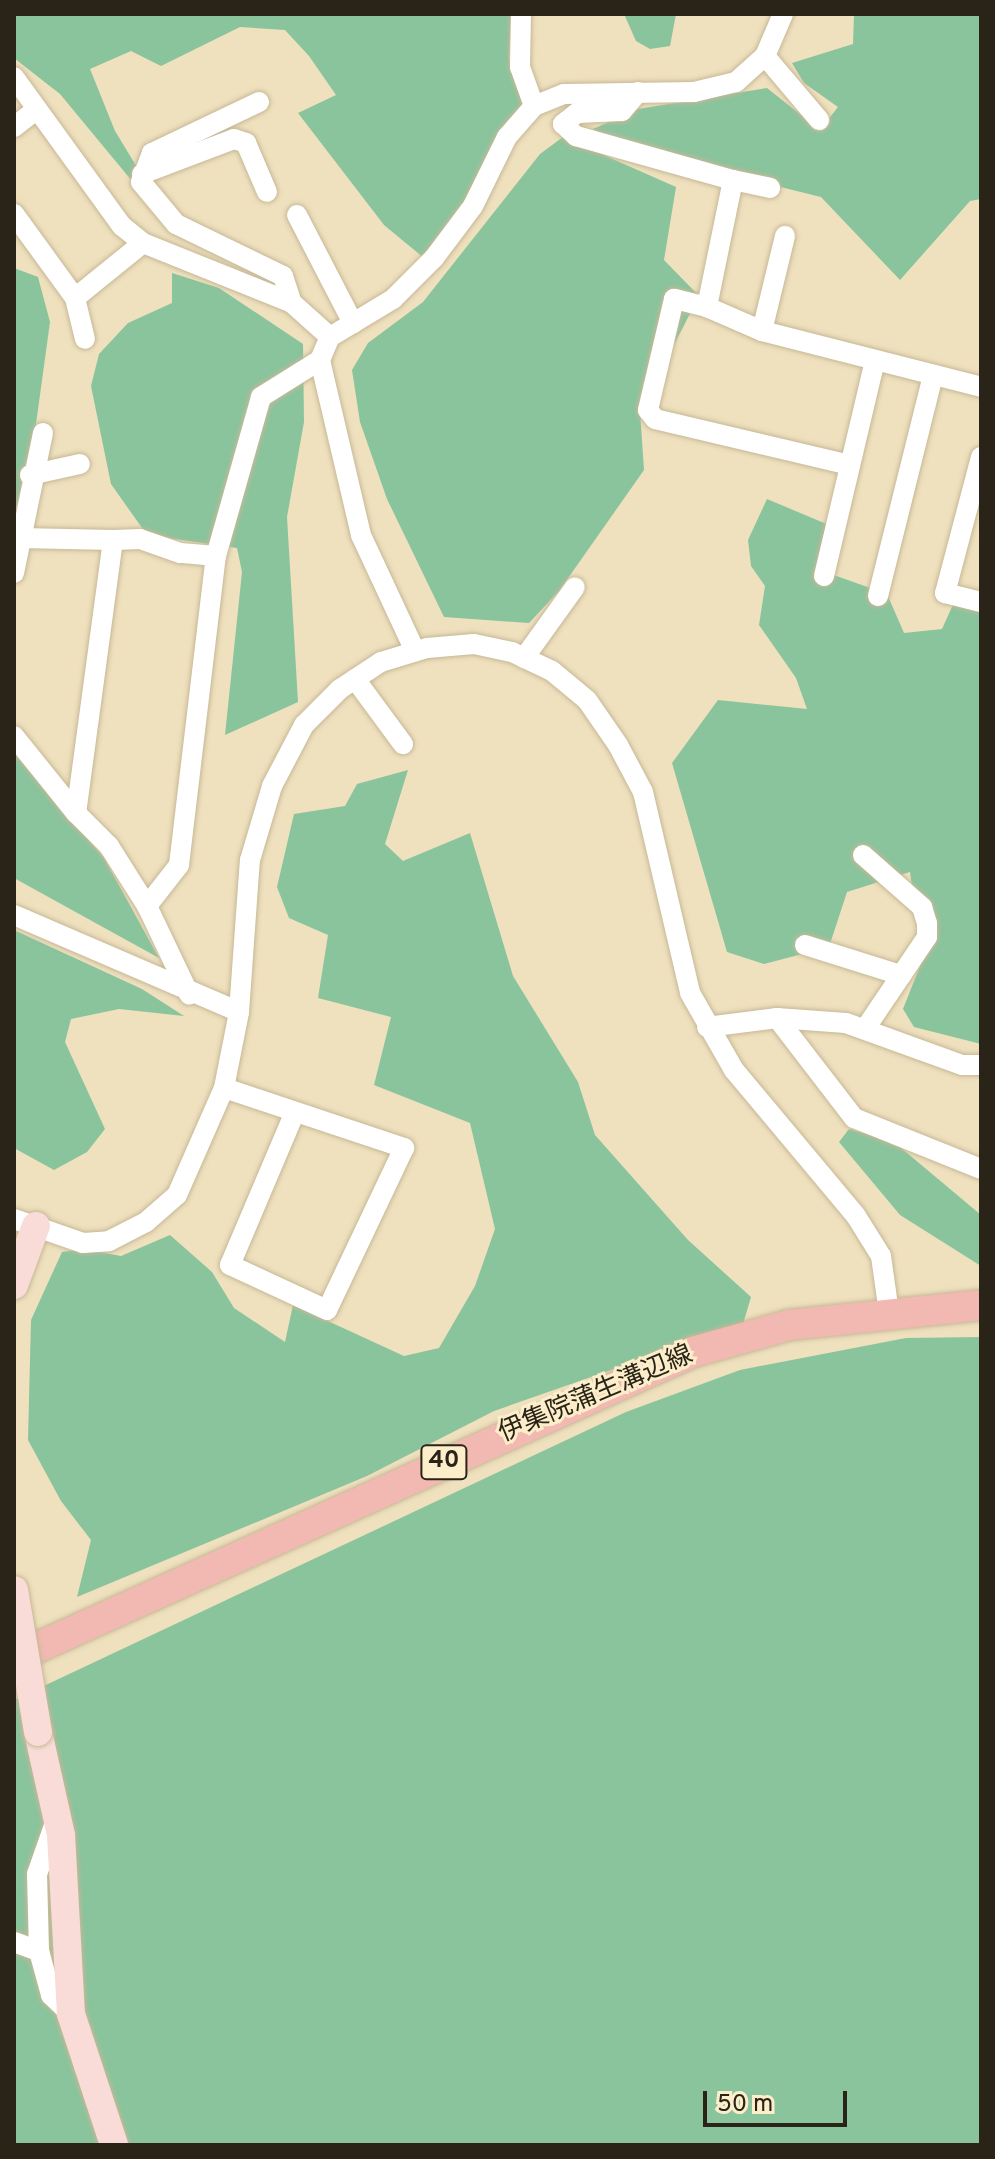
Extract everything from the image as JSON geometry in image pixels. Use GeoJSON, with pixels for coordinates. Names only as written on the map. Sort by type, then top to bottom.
{"type":"FeatureCollection","features":[{"type":"Feature","properties":{"kind":"main road","name":"伊集院蒲生溝辺線"},"geometry":{"type":"LineString","coordinates":[[14,1658],[693,1352],[789,1325],[981,1305]]}},
{"type":"Feature","properties":{"kind":"street"},"geometry":{"type":"LineString","coordinates":[[521,14],[520,67],[534,106]]}},
{"type":"Feature","properties":{"kind":"street"},"geometry":{"type":"LineString","coordinates":[[147,906],[179,865],[216,556],[261,397],[320,360],[330,337],[393,299],[442,250],[507,137],[534,106],[564,94],[694,92],[736,82],[765,56],[783,14]]}},
{"type":"Feature","properties":{"kind":"street"},"geometry":{"type":"LineString","coordinates":[[765,56],[819,120]]}},
{"type":"Feature","properties":{"kind":"street"},"geometry":{"type":"LineString","coordinates":[[14,77],[122,226],[143,243],[292,303],[330,337]]}},
{"type":"Feature","properties":{"kind":"street"},"geometry":{"type":"LineString","coordinates":[[638,92],[622,111],[568,117],[566,132],[770,188]]}},
{"type":"Feature","properties":{"kind":"street"},"geometry":{"type":"LineString","coordinates":[[259,102],[152,153],[141,182],[176,224],[208,244],[267,265],[283,276],[292,303]]}},
{"type":"Feature","properties":{"kind":"street"},"geometry":{"type":"LineString","coordinates":[[14,127],[37,109]]}},
{"type":"Feature","properties":{"kind":"street"},"geometry":{"type":"LineString","coordinates":[[142,174],[234,139],[246,143],[267,192]]}},
{"type":"Feature","properties":{"kind":"street"},"geometry":{"type":"LineString","coordinates":[[707,307],[733,180]]}},
{"type":"Feature","properties":{"kind":"street"},"geometry":{"type":"LineString","coordinates":[[14,214],[75,298],[85,339]]}},
{"type":"Feature","properties":{"kind":"street"},"geometry":{"type":"LineString","coordinates":[[297,215],[353,323]]}},
{"type":"Feature","properties":{"kind":"street"},"geometry":{"type":"LineString","coordinates":[[762,331],[785,236]]}},
{"type":"Feature","properties":{"kind":"street"},"geometry":{"type":"LineString","coordinates":[[75,298],[143,243]]}},
{"type":"Feature","properties":{"kind":"street"},"geometry":{"type":"LineString","coordinates":[[850,465],[655,419],[648,410],[674,299],[707,307],[762,331],[981,387]]}},
{"type":"Feature","properties":{"kind":"street"},"geometry":{"type":"LineString","coordinates":[[320,360],[361,535],[415,651]]}},
{"type":"Feature","properties":{"kind":"street"},"geometry":{"type":"LineString","coordinates":[[824,576],[875,360]]}},
{"type":"Feature","properties":{"kind":"street"},"geometry":{"type":"LineString","coordinates":[[878,596],[933,375]]}},
{"type":"Feature","properties":{"kind":"street"},"geometry":{"type":"LineString","coordinates":[[14,573],[30,475],[43,433]]}},
{"type":"Feature","properties":{"kind":"street"},"geometry":{"type":"LineString","coordinates":[[981,457],[945,593],[981,602]]}},
{"type":"Feature","properties":{"kind":"street"},"geometry":{"type":"LineString","coordinates":[[30,475],[80,464]]}},
{"type":"Feature","properties":{"kind":"street"},"geometry":{"type":"LineString","coordinates":[[20,538],[140,539],[180,553],[216,556]]}},
{"type":"Feature","properties":{"kind":"street"},"geometry":{"type":"LineString","coordinates":[[76,813],[113,540]]}},
{"type":"Feature","properties":{"kind":"street"},"geometry":{"type":"LineString","coordinates":[[524,658],[575,587]]}},
{"type":"Feature","properties":{"kind":"street"},"geometry":{"type":"LineString","coordinates":[[14,1285],[25,1222],[83,1243],[109,1241],[146,1222],[177,1195],[224,1088],[239,1012],[250,860],[272,786],[304,725],[355,679],[415,651],[474,644],[524,658],[587,700],[643,792],[690,993],[734,1070],[865,1229],[881,1256],[889,1313]]}},
{"type":"Feature","properties":{"kind":"street"},"geometry":{"type":"LineString","coordinates":[[355,679],[403,744]]}},
{"type":"Feature","properties":{"kind":"street"},"geometry":{"type":"LineString","coordinates":[[14,736],[76,813],[109,846],[147,906],[189,994]]}},
{"type":"Feature","properties":{"kind":"street"},"geometry":{"type":"LineString","coordinates":[[863,855],[922,907],[927,923],[927,937],[865,1029]]}},
{"type":"Feature","properties":{"kind":"street"},"geometry":{"type":"LineString","coordinates":[[14,915],[189,994],[239,1012]]}},
{"type":"Feature","properties":{"kind":"street"},"geometry":{"type":"LineString","coordinates":[[805,945],[901,975]]}},
{"type":"Feature","properties":{"kind":"street"},"geometry":{"type":"LineString","coordinates":[[707,1027],[777,1018],[865,1029],[962,1065],[981,1065]]}},
{"type":"Feature","properties":{"kind":"street"},"geometry":{"type":"LineString","coordinates":[[777,1018],[854,1118],[981,1169]]}},
{"type":"Feature","properties":{"kind":"street"},"geometry":{"type":"LineString","coordinates":[[224,1088],[404,1148],[327,1310],[230,1265],[295,1112]]}},
{"type":"Feature","properties":{"kind":"street"},"geometry":{"type":"LineString","coordinates":[[14,1590],[38,1732],[57,1817],[71,2014],[114,2145]]}},
{"type":"Feature","properties":{"kind":"street"},"geometry":{"type":"LineString","coordinates":[[57,1817],[37,1874],[39,1951],[51,1995],[71,2014]]}},
{"type":"Feature","properties":{"kind":"street"},"geometry":{"type":"LineString","coordinates":[[14,1942],[39,1951]]}},
{"type":"Feature","properties":{"kind":"green space"},"geometry":{"type":"Polygon","coordinates":[[[14,14],[511,14],[509,60],[534,122],[476,183],[454,241],[424,258],[384,225],[298,113],[336,95],[309,56],[285,30],[240,27],[161,66],[131,51],[90,69],[115,131],[160,205],[132,181],[60,94],[14,58],[14,14]]]}},
{"type":"Feature","properties":{"kind":"green space"},"geometry":{"type":"Polygon","coordinates":[[[624,14],[676,14],[670,46],[650,49],[636,41],[624,14]]]}},
{"type":"Feature","properties":{"kind":"green space"},"geometry":{"type":"Polygon","coordinates":[[[854,14],[981,14],[981,199],[970,201],[900,280],[821,197],[629,150],[593,129],[638,109],[767,88],[820,130],[838,107],[804,83],[792,63],[853,44],[854,14]]]}},
{"type":"Feature","properties":{"kind":"green space"},"geometry":{"type":"Polygon","coordinates":[[[563,137],[676,187],[664,260],[699,296],[640,411],[644,470],[559,591],[529,623],[444,617],[387,499],[360,422],[352,370],[368,343],[423,302],[540,154],[563,137]]]}},
{"type":"Feature","properties":{"kind":"green space"},"geometry":{"type":"Polygon","coordinates":[[[14,268],[38,277],[50,322],[35,431],[14,516],[14,268]]]}},
{"type":"Feature","properties":{"kind":"green space"},"geometry":{"type":"Polygon","coordinates":[[[172,273],[219,288],[303,344],[304,422],[287,517],[298,702],[225,735],[242,572],[237,548],[147,535],[111,484],[91,386],[99,354],[128,323],[172,303],[172,273]]]}},
{"type":"Feature","properties":{"kind":"green space"},"geometry":{"type":"Polygon","coordinates":[[[767,499],[836,528],[831,574],[887,594],[904,633],[942,629],[956,598],[981,606],[981,1044],[914,1027],[903,1009],[937,923],[915,909],[910,872],[847,892],[829,947],[764,964],[727,952],[672,763],[718,700],[807,709],[796,678],[759,625],[765,586],[751,566],[748,540],[767,499]]]}},
{"type":"Feature","properties":{"kind":"green space"},"geometry":{"type":"Polygon","coordinates":[[[14,753],[104,858],[159,958],[14,878],[14,753]]]}},
{"type":"Feature","properties":{"kind":"green space"},"geometry":{"type":"Polygon","coordinates":[[[408,770],[385,844],[403,861],[470,833],[513,976],[578,1082],[595,1135],[688,1240],[751,1297],[743,1324],[494,1411],[367,1476],[77,1597],[91,1540],[61,1501],[28,1440],[31,1320],[62,1252],[83,1249],[121,1256],[170,1235],[212,1272],[234,1308],[285,1342],[293,1305],[404,1356],[439,1348],[475,1286],[495,1229],[470,1123],[374,1085],[391,1017],[318,998],[328,935],[289,918],[277,887],[294,814],[345,806],[357,784],[408,770]]]}},
{"type":"Feature","properties":{"kind":"green space"},"geometry":{"type":"Polygon","coordinates":[[[14,930],[142,989],[184,1016],[119,1009],[71,1019],[65,1042],[105,1129],[87,1152],[54,1170],[14,1148],[14,930]]]}},
{"type":"Feature","properties":{"kind":"green space"},"geometry":{"type":"Polygon","coordinates":[[[849,1129],[894,1142],[981,1215],[981,1266],[900,1215],[839,1142],[849,1129]]]}},
{"type":"Feature","properties":{"kind":"green space"},"geometry":{"type":"Polygon","coordinates":[[[981,1337],[981,2145],[14,2145],[14,1700],[626,1412],[740,1370],[906,1338],[981,1337]]]}}]}
